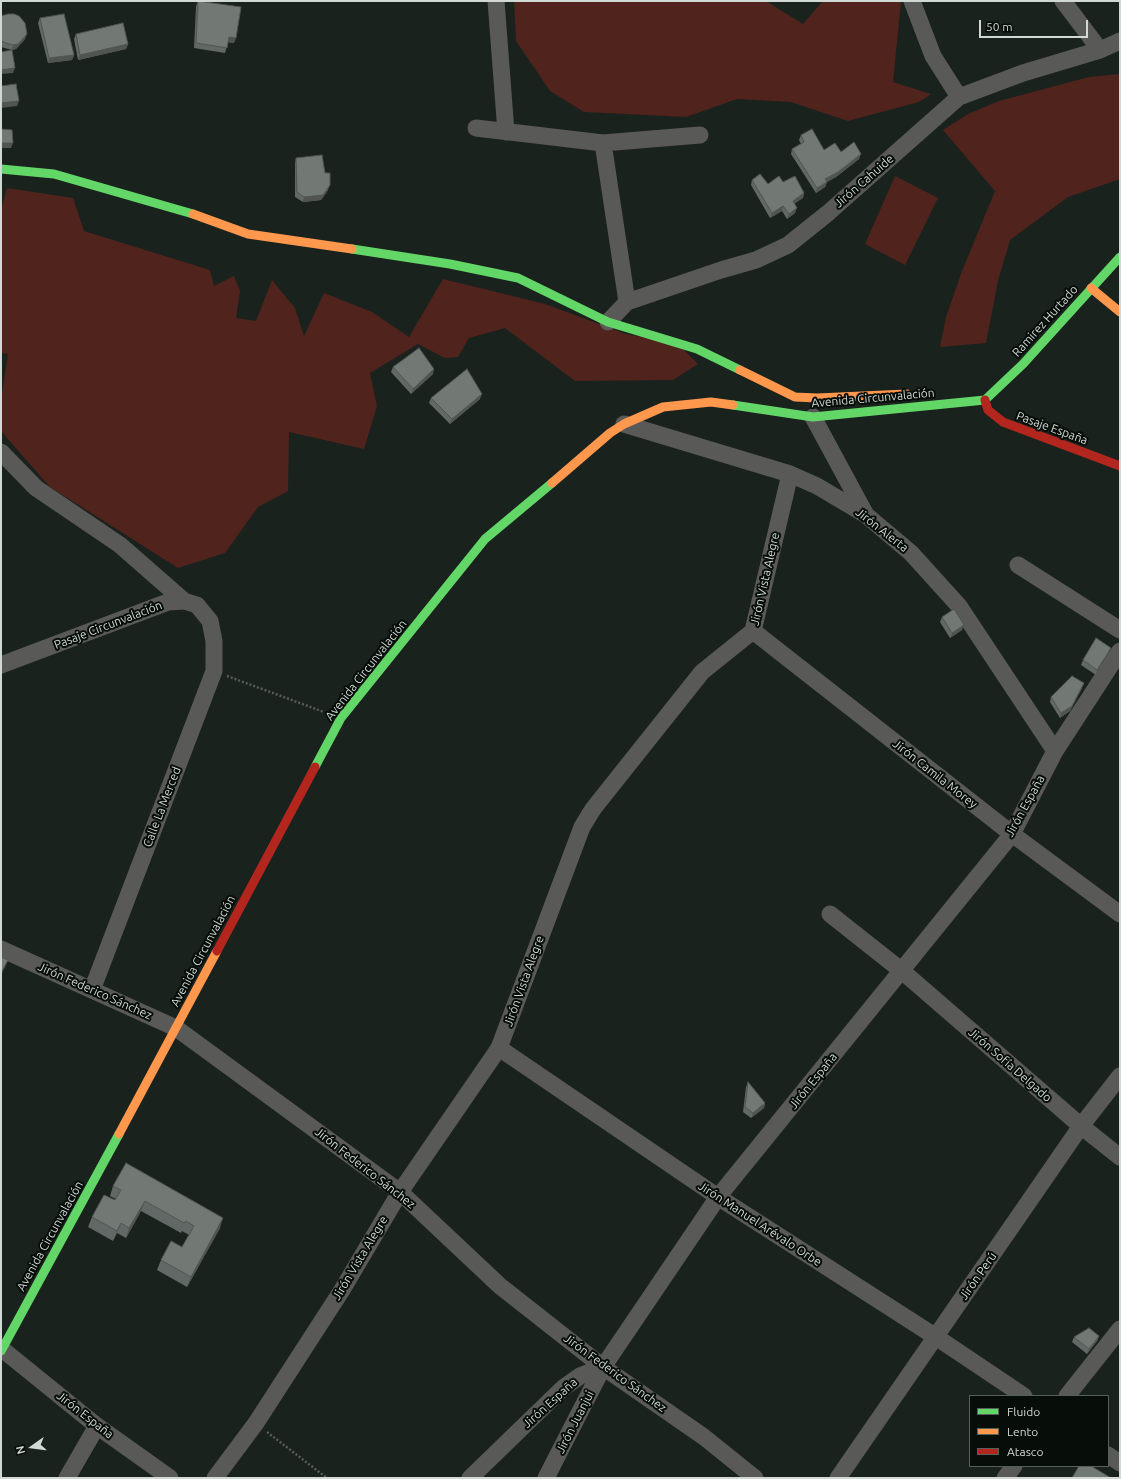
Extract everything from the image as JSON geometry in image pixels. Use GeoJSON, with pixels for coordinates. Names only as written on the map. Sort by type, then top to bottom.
{"type":"FeatureCollection","features":[{"type":"Feature","properties":{"kind":"main road"},"geometry":{"type":"LineString","coordinates":[[1,169],[54,174],[182,210],[248,234],[450,264],[518,278],[608,322],[697,349],[795,397],[817,398],[916,393]]}},
{"type":"Feature","properties":{"kind":"main road","name":"Ramirez Hurtado"},"geometry":{"type":"LineString","coordinates":[[985,400],[1023,364],[1120,258]]}},
{"type":"Feature","properties":{"kind":"main road"},"geometry":{"type":"LineString","coordinates":[[1091,288],[1120,312]]}},
{"type":"Feature","properties":{"kind":"main road"},"geometry":{"type":"LineString","coordinates":[[962,393],[985,400]]}},
{"type":"Feature","properties":{"kind":"main road","name":"Avenida Circunvalación"},"geometry":{"type":"LineString","coordinates":[[2,1350],[341,718],[485,539],[610,433],[624,424],[664,406],[711,402],[813,417],[985,400]]}},
{"type":"Feature","properties":{"kind":"main road","name":"Pasaje España"},"geometry":{"type":"LineString","coordinates":[[985,400],[988,410],[1003,422],[1120,466]]}},
{"type":"Feature","properties":{"kind":"street"},"geometry":{"type":"LineString","coordinates":[[496,1],[506,132]]}},
{"type":"Feature","properties":{"kind":"street"},"geometry":{"type":"LineString","coordinates":[[912,1],[934,56],[959,97]]}},
{"type":"Feature","properties":{"kind":"street"},"geometry":{"type":"LineString","coordinates":[[1063,1],[1100,50]]}},
{"type":"Feature","properties":{"kind":"street","name":"Jirón Cahuide"},"geometry":{"type":"LineString","coordinates":[[608,322],[627,302],[721,270],[756,260],[788,245],[828,213],[959,97],[1023,73],[1100,50],[1120,41]]}},
{"type":"Feature","properties":{"kind":"street"},"geometry":{"type":"LineString","coordinates":[[476,128],[603,143],[700,135]]}},
{"type":"Feature","properties":{"kind":"street"},"geometry":{"type":"LineString","coordinates":[[603,143],[627,302]]}},
{"type":"Feature","properties":{"kind":"street"},"geometry":{"type":"LineString","coordinates":[[813,417],[866,515]]}},
{"type":"Feature","properties":{"kind":"street","name":"Jirón Alerta"},"geometry":{"type":"LineString","coordinates":[[624,424],[790,474],[817,486],[866,515],[911,553],[959,606],[1055,751]]}},
{"type":"Feature","properties":{"kind":"street"},"geometry":{"type":"LineString","coordinates":[[1,452],[36,488],[120,545],[184,601]]}},
{"type":"Feature","properties":{"kind":"street","name":"Jirón Vista Alegre"},"geometry":{"type":"LineString","coordinates":[[215,1478],[256,1423],[342,1290],[400,1192],[500,1048],[582,827],[594,809],[702,672],[753,631],[790,474]]}},
{"type":"Feature","properties":{"kind":"street"},"geometry":{"type":"LineString","coordinates":[[1018,565],[1120,630]]}},
{"type":"Feature","properties":{"kind":"street","name":"Calle La Merced"},"geometry":{"type":"LineString","coordinates":[[92,990],[214,671],[214,640],[210,621],[197,605],[184,601]]}},
{"type":"Feature","properties":{"kind":"street","name":"Pasaje Circunvalación"},"geometry":{"type":"LineString","coordinates":[[1,665],[168,602],[184,601]]}},
{"type":"Feature","properties":{"kind":"street","name":"Jirón Camila Morey"},"geometry":{"type":"LineString","coordinates":[[753,631],[1012,834],[1120,914]]}},
{"type":"Feature","properties":{"kind":"street","name":"Jirón España"},"geometry":{"type":"LineString","coordinates":[[470,1478],[563,1388],[580,1376],[603,1367],[718,1197],[1012,834],[1055,751],[1120,651]]}},
{"type":"Feature","properties":{"kind":"street","name":"Jirón Sofía Delgado"},"geometry":{"type":"LineString","coordinates":[[830,914],[902,971],[1081,1126],[1120,1157]]}},
{"type":"Feature","properties":{"kind":"street","name":"Jirón Federico Sánchez"},"geometry":{"type":"LineString","coordinates":[[1,949],[176,1028],[400,1192],[500,1286],[603,1367],[704,1437],[755,1478]]}},
{"type":"Feature","properties":{"kind":"street","name":"Jirón Manuel Arévalo Orbe"},"geometry":{"type":"LineString","coordinates":[[500,1048],[718,1197],[936,1337],[1023,1395]]}},
{"type":"Feature","properties":{"kind":"street","name":"Jirón Perú"},"geometry":{"type":"LineString","coordinates":[[838,1478],[1081,1126],[1120,1076]]}},
{"type":"Feature","properties":{"kind":"street"},"geometry":{"type":"LineString","coordinates":[[1068,1395],[1120,1329]]}},
{"type":"Feature","properties":{"kind":"street","name":"Jirón España"},"geometry":{"type":"LineString","coordinates":[[2,1350],[97,1426],[170,1478]]}},
{"type":"Feature","properties":{"kind":"street","name":"Jirón Juanjui"},"geometry":{"type":"LineString","coordinates":[[546,1478],[603,1367]]}},
{"type":"Feature","properties":{"kind":"street"},"geometry":{"type":"LineString","coordinates":[[67,1478],[97,1426]]}},
{"type":"Feature","properties":{"kind":"street"},"geometry":{"type":"LineString","coordinates":[[1109,1456],[1120,1463]]}},
{"type":"Feature","properties":{"kind":"street"},"geometry":{"type":"LineString","coordinates":[[1005,1478],[1013,1467]]}},
{"type":"Feature","properties":{"kind":"path"},"geometry":{"type":"LineString","coordinates":[[214,671],[341,718]]}},
{"type":"Feature","properties":{"kind":"path"},"geometry":{"type":"LineString","coordinates":[[256,1423],[327,1478]]}},
{"type":"Feature","properties":{"kind":"shaded area"},"geometry":{"type":"Polygon","coordinates":[[[514,1],[766,1],[803,24],[823,1],[901,1],[893,82],[931,94],[919,102],[848,121],[791,102],[737,99],[686,117],[584,112],[550,91],[516,41],[514,1]]]}},
{"type":"Feature","properties":{"kind":"shaded area"},"geometry":{"type":"Polygon","coordinates":[[[1120,74],[1120,179],[1068,197],[1010,240],[998,281],[986,343],[940,347],[946,317],[962,271],[995,191],[943,130],[968,114],[999,101],[1089,77],[1120,74]]]}},
{"type":"Feature","properties":{"kind":"shaded area"},"geometry":{"type":"Polygon","coordinates":[[[895,176],[938,198],[905,265],[865,244],[895,176]]]}},
{"type":"Feature","properties":{"kind":"shaded area"},"geometry":{"type":"Polygon","coordinates":[[[7,188],[73,198],[84,231],[210,270],[214,286],[234,276],[240,291],[236,318],[256,321],[272,280],[295,308],[304,336],[324,293],[372,312],[409,337],[443,279],[545,304],[626,334],[678,344],[698,364],[673,380],[575,381],[505,328],[469,338],[458,357],[445,358],[418,344],[370,373],[377,406],[364,449],[289,432],[288,491],[258,507],[225,553],[178,568],[50,487],[1,431],[1,400],[8,354],[1,353],[1,210],[7,188]]]}},
{"type":"Feature","properties":{"kind":"building"},"geometry":{"type":"Polygon","coordinates":[[[198,1],[241,7],[236,38],[229,37],[227,48],[196,43],[198,1]]]}},
{"type":"Feature","properties":{"kind":"building"},"geometry":{"type":"Polygon","coordinates":[[[8,14],[19,16],[25,23],[27,34],[18,44],[13,45],[1,41],[1,16],[8,14]]]}},
{"type":"Feature","properties":{"kind":"building"},"geometry":{"type":"Polygon","coordinates":[[[64,14],[74,55],[49,58],[40,18],[64,14]]]}},
{"type":"Feature","properties":{"kind":"building"},"geometry":{"type":"Polygon","coordinates":[[[123,23],[128,44],[80,55],[76,34],[123,23]]]}},
{"type":"Feature","properties":{"kind":"building"},"geometry":{"type":"Polygon","coordinates":[[[12,50],[15,68],[1,70],[1,52],[12,50]]]}},
{"type":"Feature","properties":{"kind":"building"},"geometry":{"type":"Polygon","coordinates":[[[16,84],[19,101],[1,103],[1,86],[16,84]]]}},
{"type":"Feature","properties":{"kind":"building"},"geometry":{"type":"Polygon","coordinates":[[[1,129],[12,130],[13,143],[1,143],[1,129]]]}},
{"type":"Feature","properties":{"kind":"building"},"geometry":{"type":"Polygon","coordinates":[[[812,129],[824,150],[835,143],[841,152],[854,142],[861,154],[838,172],[825,179],[827,182],[817,188],[792,149],[804,142],[801,135],[812,129]]]}},
{"type":"Feature","properties":{"kind":"building"},"geometry":{"type":"Polygon","coordinates":[[[322,155],[325,173],[330,173],[330,185],[323,195],[304,197],[297,192],[296,158],[322,155]]]}},
{"type":"Feature","properties":{"kind":"building"},"geometry":{"type":"Polygon","coordinates":[[[760,174],[768,184],[779,176],[783,182],[795,176],[804,193],[793,201],[797,208],[789,214],[783,206],[772,213],[752,180],[760,174]]]}},
{"type":"Feature","properties":{"kind":"building"},"geometry":{"type":"Polygon","coordinates":[[[419,348],[434,369],[413,389],[393,367],[419,348]]]}},
{"type":"Feature","properties":{"kind":"building"},"geometry":{"type":"Polygon","coordinates":[[[467,369],[482,394],[452,419],[431,398],[467,369]]]}},
{"type":"Feature","properties":{"kind":"building"},"geometry":{"type":"Polygon","coordinates":[[[954,609],[964,625],[952,633],[942,617],[954,609]]]}},
{"type":"Feature","properties":{"kind":"building"},"geometry":{"type":"Polygon","coordinates":[[[1096,638],[1111,648],[1097,670],[1083,660],[1096,638]]]}},
{"type":"Feature","properties":{"kind":"building"},"geometry":{"type":"Polygon","coordinates":[[[1072,676],[1084,683],[1072,706],[1061,713],[1051,697],[1072,676]]]}},
{"type":"Feature","properties":{"kind":"building"},"geometry":{"type":"Polygon","coordinates":[[[1,957],[8,960],[1,973],[1,957]]]}},
{"type":"Feature","properties":{"kind":"building"},"geometry":{"type":"Polygon","coordinates":[[[748,1082],[765,1103],[753,1113],[745,1107],[748,1082]]]}},
{"type":"Feature","properties":{"kind":"building"},"geometry":{"type":"Polygon","coordinates":[[[126,1163],[223,1218],[191,1277],[161,1260],[171,1241],[182,1247],[194,1226],[186,1221],[184,1223],[145,1201],[129,1228],[121,1223],[117,1231],[92,1217],[104,1195],[115,1200],[121,1190],[113,1186],[126,1163]]]}},
{"type":"Feature","properties":{"kind":"building"},"geometry":{"type":"Polygon","coordinates":[[[1089,1328],[1099,1336],[1089,1349],[1074,1337],[1089,1328]]]}},
{"type":"Feature","properties":{"kind":"building"},"geometry":{"type":"Polygon","coordinates":[[[1078,1467],[1093,1467],[1111,1478],[1072,1478],[1078,1467]]]}},
{"type":"Feature","properties":{"kind":"traffic: fast"},"geometry":{"type":"LineString","coordinates":[[1,169],[54,174],[193,214]]}},
{"type":"Feature","properties":{"kind":"traffic: fast"},"geometry":{"type":"LineString","coordinates":[[352,249],[450,264],[518,278],[608,322],[697,349],[740,370]]}},
{"type":"Feature","properties":{"kind":"traffic: fast"},"geometry":{"type":"LineString","coordinates":[[985,400],[1023,364],[1120,257]]}},
{"type":"Feature","properties":{"kind":"traffic: fast"},"geometry":{"type":"LineString","coordinates":[[733,405],[813,417],[985,400]]}},
{"type":"Feature","properties":{"kind":"traffic: fast"},"geometry":{"type":"LineString","coordinates":[[315,767],[341,718],[485,539],[552,483]]}},
{"type":"Feature","properties":{"kind":"traffic: fast"},"geometry":{"type":"LineString","coordinates":[[1,1351],[119,1134]]}},
{"type":"Feature","properties":{"kind":"traffic: slow"},"geometry":{"type":"LineString","coordinates":[[193,214],[248,234],[352,249]]}},
{"type":"Feature","properties":{"kind":"traffic: slow"},"geometry":{"type":"LineString","coordinates":[[1091,288],[1120,312]]}},
{"type":"Feature","properties":{"kind":"traffic: slow"},"geometry":{"type":"LineString","coordinates":[[740,370],[795,397],[817,398],[907,394]]}},
{"type":"Feature","properties":{"kind":"traffic: slow"},"geometry":{"type":"LineString","coordinates":[[552,483],[610,433],[624,424],[663,407],[711,402],[733,405]]}},
{"type":"Feature","properties":{"kind":"traffic: slow"},"geometry":{"type":"LineString","coordinates":[[119,1134],[217,951]]}},
{"type":"Feature","properties":{"kind":"traffic: jam"},"geometry":{"type":"LineString","coordinates":[[985,400],[988,410],[1003,422],[1120,466]]}},
{"type":"Feature","properties":{"kind":"traffic: jam"},"geometry":{"type":"LineString","coordinates":[[217,951],[315,767]]}}]}
